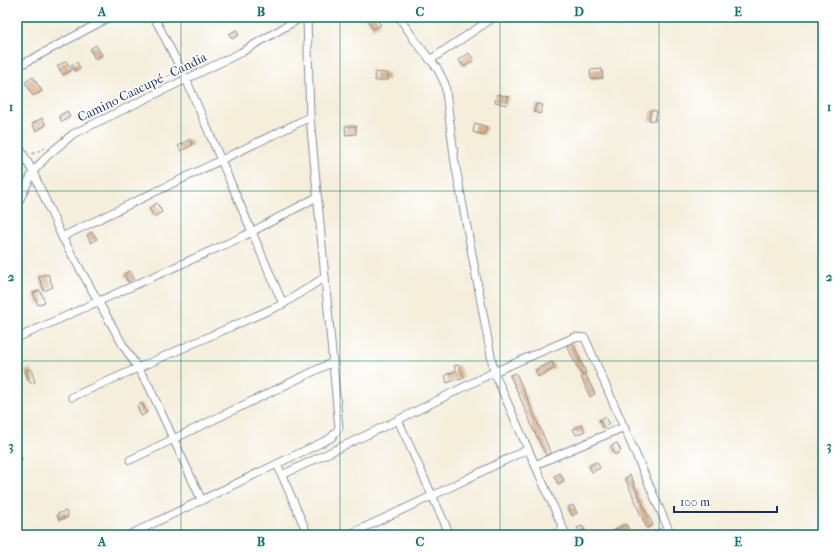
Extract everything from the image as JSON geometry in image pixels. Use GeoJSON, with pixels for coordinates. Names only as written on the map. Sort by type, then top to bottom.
{"type":"FeatureCollection","features":[{"type":"Feature","properties":{"kind":"street"},"geometry":{"type":"LineString","coordinates":[[17,68],[110,17]]}},
{"type":"Feature","properties":{"kind":"street"},"geometry":{"type":"LineString","coordinates":[[154,17],[186,79],[283,304]]}},
{"type":"Feature","properties":{"kind":"street","name":"Camino Caacupé - Candia"},"geometry":{"type":"LineString","coordinates":[[17,205],[33,172],[47,156],[73,134],[240,53],[302,17]]}},
{"type":"Feature","properties":{"kind":"street"},"geometry":{"type":"LineString","coordinates":[[129,535],[331,438],[339,428],[310,117],[307,17]]}},
{"type":"Feature","properties":{"kind":"street"},"geometry":{"type":"LineString","coordinates":[[400,17],[416,42],[437,68],[445,84],[456,164],[494,372],[565,533],[554,535]]}},
{"type":"Feature","properties":{"kind":"street"},"geometry":{"type":"LineString","coordinates":[[430,60],[490,20]]}},
{"type":"Feature","properties":{"kind":"street"},"geometry":{"type":"LineString","coordinates":[[62,237],[310,117]]}},
{"type":"Feature","properties":{"kind":"street"},"geometry":{"type":"LineString","coordinates":[[17,143],[33,172],[62,237],[123,345],[149,386],[202,500]]}},
{"type":"Feature","properties":{"kind":"street"},"geometry":{"type":"LineString","coordinates":[[17,338],[252,232],[317,197]]}},
{"type":"Feature","properties":{"kind":"street"},"geometry":{"type":"LineString","coordinates":[[72,397],[283,304],[325,277]]}},
{"type":"Feature","properties":{"kind":"street"},"geometry":{"type":"LineString","coordinates":[[282,475],[398,420],[494,372],[575,337],[585,338],[670,532],[656,535]]}},
{"type":"Feature","properties":{"kind":"street"},"geometry":{"type":"LineString","coordinates":[[130,460],[333,362]]}},
{"type":"Feature","properties":{"kind":"street"},"geometry":{"type":"LineString","coordinates":[[398,420],[450,535]]}},
{"type":"Feature","properties":{"kind":"street"},"geometry":{"type":"LineString","coordinates":[[535,465],[624,426]]}},
{"type":"Feature","properties":{"kind":"street"},"geometry":{"type":"LineString","coordinates":[[348,535],[528,449]]}},
{"type":"Feature","properties":{"kind":"street"},"geometry":{"type":"LineString","coordinates":[[277,464],[308,535]]}},
{"type":"Feature","properties":{"kind":"building"},"geometry":{"type":"Polygon","coordinates":[[[366,17],[376,17],[381,25],[373,29],[366,17]]]}},
{"type":"Feature","properties":{"kind":"building"},"geometry":{"type":"Polygon","coordinates":[[[236,30],[239,35],[232,39],[229,34],[236,30]]]}},
{"type":"Feature","properties":{"kind":"building"},"geometry":{"type":"Polygon","coordinates":[[[96,45],[102,55],[95,59],[90,49],[96,45]]]}},
{"type":"Feature","properties":{"kind":"building"},"geometry":{"type":"Polygon","coordinates":[[[469,53],[474,60],[464,67],[459,60],[469,53]]]}},
{"type":"Feature","properties":{"kind":"building"},"geometry":{"type":"Polygon","coordinates":[[[66,61],[72,70],[63,75],[57,66],[66,61]]]}},
{"type":"Feature","properties":{"kind":"building"},"geometry":{"type":"Polygon","coordinates":[[[77,62],[80,68],[75,71],[71,65],[77,62]]]}},
{"type":"Feature","properties":{"kind":"building"},"geometry":{"type":"Polygon","coordinates":[[[602,69],[603,78],[591,79],[590,70],[602,69]]]}},
{"type":"Feature","properties":{"kind":"building"},"geometry":{"type":"Polygon","coordinates":[[[375,72],[388,73],[388,80],[375,81],[375,72]]]}},
{"type":"Feature","properties":{"kind":"building"},"geometry":{"type":"Polygon","coordinates":[[[33,77],[42,91],[33,96],[25,82],[33,77]]]}},
{"type":"Feature","properties":{"kind":"building"},"geometry":{"type":"Polygon","coordinates":[[[497,94],[509,97],[506,105],[495,102],[497,94]]]}},
{"type":"Feature","properties":{"kind":"building"},"geometry":{"type":"Polygon","coordinates":[[[536,104],[543,105],[540,114],[534,112],[536,104]]]}},
{"type":"Feature","properties":{"kind":"building"},"geometry":{"type":"Polygon","coordinates":[[[651,110],[657,111],[655,121],[649,120],[651,110]]]}},
{"type":"Feature","properties":{"kind":"building"},"geometry":{"type":"Polygon","coordinates":[[[67,111],[70,117],[62,122],[59,116],[67,111]]]}},
{"type":"Feature","properties":{"kind":"building"},"geometry":{"type":"Polygon","coordinates":[[[42,118],[46,125],[36,131],[32,124],[42,118]]]}},
{"type":"Feature","properties":{"kind":"building"},"geometry":{"type":"Polygon","coordinates":[[[475,123],[487,127],[484,135],[473,132],[475,123]]]}},
{"type":"Feature","properties":{"kind":"building"},"geometry":{"type":"Polygon","coordinates":[[[345,126],[356,126],[356,134],[346,135],[345,126]]]}},
{"type":"Feature","properties":{"kind":"building"},"geometry":{"type":"Polygon","coordinates":[[[190,139],[193,145],[181,151],[178,146],[190,139]]]}},
{"type":"Feature","properties":{"kind":"building"},"geometry":{"type":"Polygon","coordinates":[[[157,203],[162,212],[154,217],[149,208],[157,203]]]}},
{"type":"Feature","properties":{"kind":"building"},"geometry":{"type":"Polygon","coordinates":[[[92,232],[97,239],[91,243],[87,235],[92,232]]]}},
{"type":"Feature","properties":{"kind":"building"},"geometry":{"type":"Polygon","coordinates":[[[130,271],[134,278],[128,282],[124,274],[130,271]]]}},
{"type":"Feature","properties":{"kind":"building"},"geometry":{"type":"Polygon","coordinates":[[[48,274],[53,287],[44,291],[39,277],[48,274]]]}},
{"type":"Feature","properties":{"kind":"building"},"geometry":{"type":"Polygon","coordinates":[[[40,290],[45,302],[38,305],[33,293],[40,290]]]}},
{"type":"Feature","properties":{"kind":"building"},"geometry":{"type":"Polygon","coordinates":[[[573,343],[586,373],[581,375],[567,346],[573,343]]]}},
{"type":"Feature","properties":{"kind":"building"},"geometry":{"type":"Polygon","coordinates":[[[552,362],[555,368],[538,377],[535,370],[552,362]]]}},
{"type":"Feature","properties":{"kind":"building"},"geometry":{"type":"Polygon","coordinates":[[[459,365],[464,378],[447,383],[445,375],[456,371],[454,366],[459,365]]]}},
{"type":"Feature","properties":{"kind":"building"},"geometry":{"type":"Polygon","coordinates":[[[31,369],[35,382],[30,383],[25,371],[31,369]]]}},
{"type":"Feature","properties":{"kind":"building"},"geometry":{"type":"Polygon","coordinates":[[[516,373],[551,453],[546,455],[533,429],[510,375],[516,373]]]}},
{"type":"Feature","properties":{"kind":"building"},"geometry":{"type":"Polygon","coordinates":[[[586,375],[595,394],[590,397],[581,377],[586,375]]]}},
{"type":"Feature","properties":{"kind":"building"},"geometry":{"type":"Polygon","coordinates":[[[142,403],[147,413],[141,416],[137,406],[142,403]]]}},
{"type":"Feature","properties":{"kind":"building"},"geometry":{"type":"Polygon","coordinates":[[[605,417],[609,425],[603,428],[599,420],[605,417]]]}},
{"type":"Feature","properties":{"kind":"building"},"geometry":{"type":"Polygon","coordinates":[[[582,425],[585,431],[576,435],[573,429],[582,425]]]}},
{"type":"Feature","properties":{"kind":"building"},"geometry":{"type":"Polygon","coordinates":[[[617,443],[621,451],[615,455],[611,446],[617,443]]]}},
{"type":"Feature","properties":{"kind":"building"},"geometry":{"type":"Polygon","coordinates":[[[597,462],[600,468],[592,472],[589,466],[597,462]]]}},
{"type":"Feature","properties":{"kind":"building"},"geometry":{"type":"Polygon","coordinates":[[[560,473],[564,481],[558,484],[554,476],[560,473]]]}},
{"type":"Feature","properties":{"kind":"building"},"geometry":{"type":"Polygon","coordinates":[[[630,475],[653,525],[647,528],[625,478],[630,475]]]}},
{"type":"Feature","properties":{"kind":"building"},"geometry":{"type":"Polygon","coordinates":[[[573,505],[577,513],[572,516],[568,507],[573,505]]]}},
{"type":"Feature","properties":{"kind":"building"},"geometry":{"type":"Polygon","coordinates":[[[66,511],[68,517],[59,520],[57,514],[66,511]]]}},
{"type":"Feature","properties":{"kind":"building"},"geometry":{"type":"Polygon","coordinates":[[[626,524],[629,530],[620,535],[605,535],[626,524]]]}},
{"type":"Feature","properties":{"kind":"building"},"geometry":{"type":"Polygon","coordinates":[[[582,526],[587,535],[581,535],[577,528],[582,526]]]}}]}
